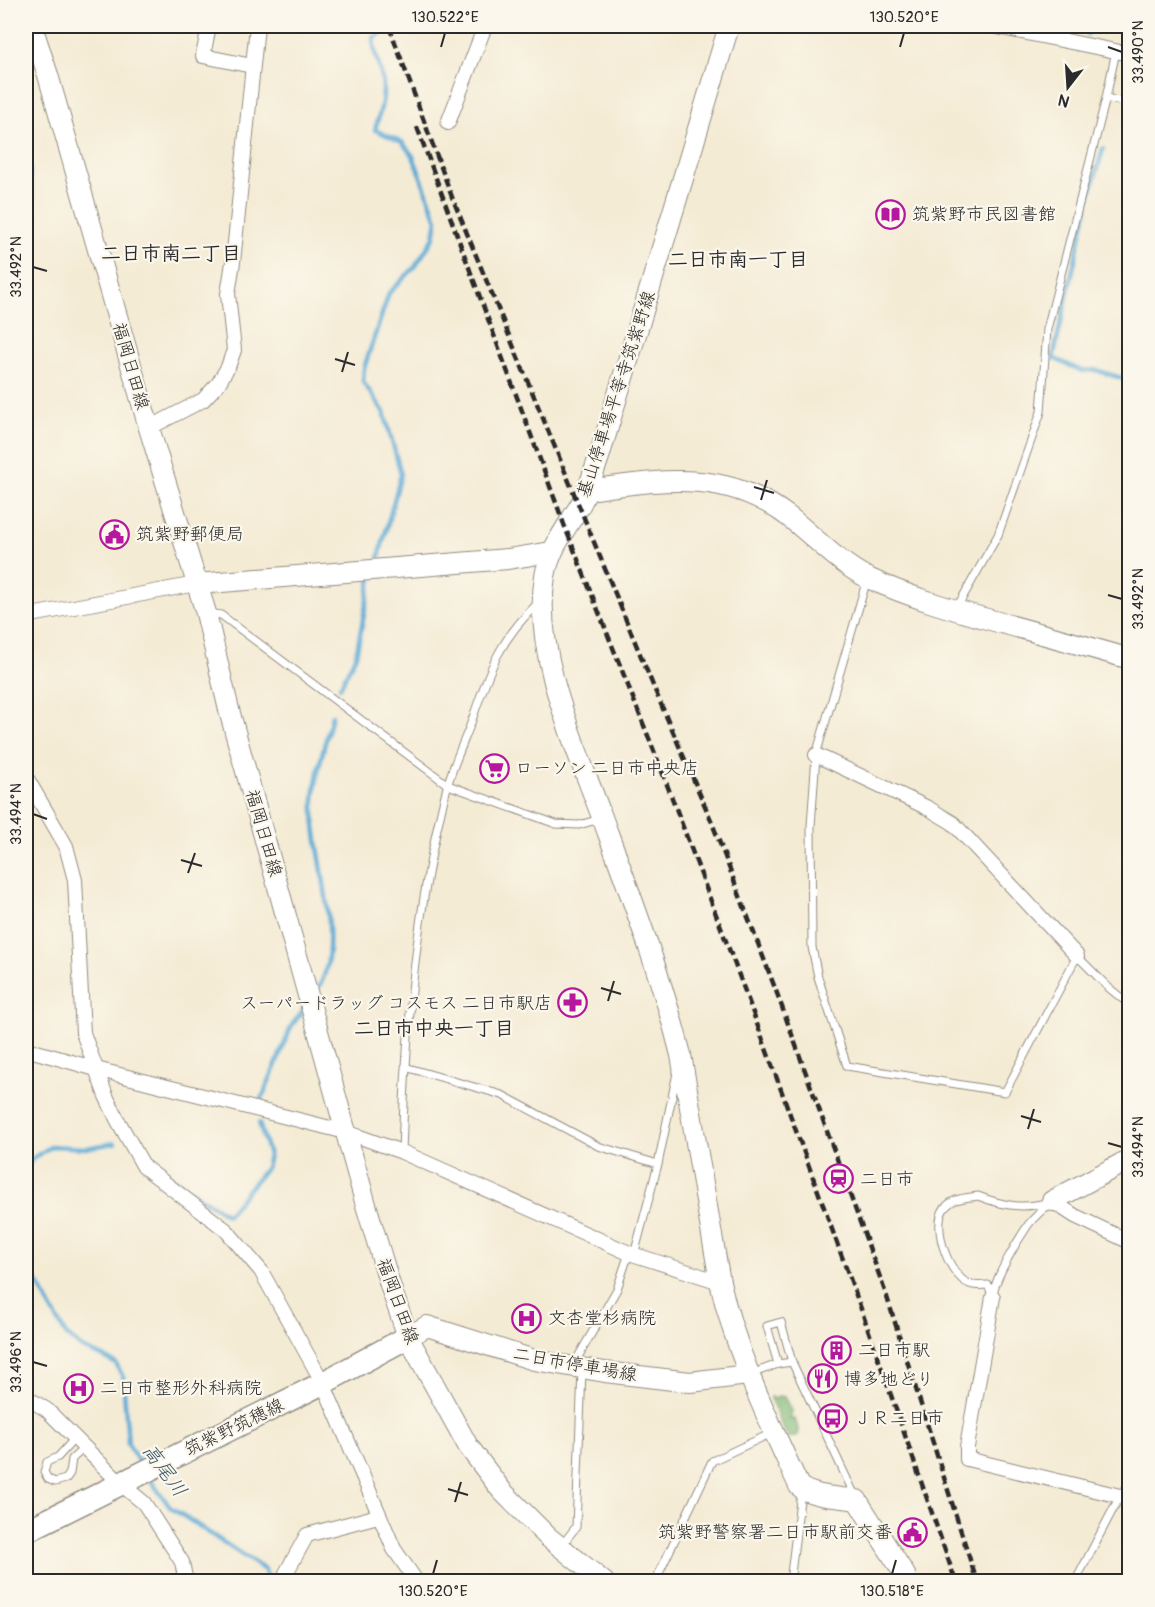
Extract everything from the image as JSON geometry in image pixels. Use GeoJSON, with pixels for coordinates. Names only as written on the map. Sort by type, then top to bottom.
{"type":"FeatureCollection","features":[{"type":"Feature","properties":{"kind":"main road","name":"福岡日田線"},"geometry":{"type":"LineString","coordinates":[[32,26],[55,98],[149,428],[206,613],[230,710],[346,1132],[408,1337],[468,1446],[502,1491],[560,1548],[604,1581]]}},
{"type":"Feature","properties":{"kind":"main road","name":"基山停車場平等寺筑紫野線"},"geometry":{"type":"LineString","coordinates":[[729,26],[588,490],[551,552],[543,598],[544,640],[572,738],[672,1020],[681,1056],[720,1282],[728,1315],[748,1375],[802,1489]]}},
{"type":"Feature","properties":{"kind":"main road"},"geometry":{"type":"LineString","coordinates":[[588,490],[688,481],[712,483],[748,492],[779,509],[814,536],[837,559],[867,577],[956,610],[1130,659]]}},
{"type":"Feature","properties":{"kind":"main road"},"geometry":{"type":"LineString","coordinates":[[196,584],[508,559],[551,552]]}},
{"type":"Feature","properties":{"kind":"main road"},"geometry":{"type":"LineString","coordinates":[[1052,1201],[1130,1159]]}},
{"type":"Feature","properties":{"kind":"main road","name":"二日市停車場線"},"geometry":{"type":"LineString","coordinates":[[408,1337],[427,1326],[534,1360],[690,1382],[748,1375]]}},
{"type":"Feature","properties":{"kind":"main road","name":"筑紫野筑穂線"},"geometry":{"type":"LineString","coordinates":[[26,1531],[323,1383],[408,1337]]}},
{"type":"Feature","properties":{"kind":"main road"},"geometry":{"type":"LineString","coordinates":[[802,1489],[857,1500],[906,1579]]}},
{"type":"Feature","properties":{"kind":"street"},"geometry":{"type":"LineString","coordinates":[[209,26],[203,56],[252,66]]}},
{"type":"Feature","properties":{"kind":"street"},"geometry":{"type":"LineString","coordinates":[[149,428],[203,400],[218,384],[228,367],[234,350],[228,294],[256,26]]}},
{"type":"Feature","properties":{"kind":"street"},"geometry":{"type":"LineString","coordinates":[[448,123],[485,26]]}},
{"type":"Feature","properties":{"kind":"street"},"geometry":{"type":"LineString","coordinates":[[993,26],[1123,52]]}},
{"type":"Feature","properties":{"kind":"street"},"geometry":{"type":"LineString","coordinates":[[26,616],[196,584]]}},
{"type":"Feature","properties":{"kind":"street"},"geometry":{"type":"LineString","coordinates":[[816,755],[928,808],[953,823],[1077,956]]}},
{"type":"Feature","properties":{"kind":"street"},"geometry":{"type":"LineString","coordinates":[[26,777],[66,846],[75,880],[82,1033],[117,1119],[144,1167],[226,1230],[261,1271],[323,1383],[394,1549],[417,1581]]}},
{"type":"Feature","properties":{"kind":"street"},"geometry":{"type":"LineString","coordinates":[[26,1049],[346,1132],[402,1152],[632,1254],[720,1282]]}},
{"type":"Feature","properties":{"kind":"street"},"geometry":{"type":"LineString","coordinates":[[1052,1201],[1075,1216],[1130,1242]]}},
{"type":"Feature","properties":{"kind":"street"},"geometry":{"type":"LineString","coordinates":[[993,1297],[967,1447],[967,1459],[1120,1496]]}},
{"type":"Feature","properties":{"kind":"street"},"geometry":{"type":"LineString","coordinates":[[26,1397],[47,1410],[80,1443],[126,1482],[144,1503],[182,1562],[186,1581]]}},
{"type":"Feature","properties":{"kind":"street"},"geometry":{"type":"LineString","coordinates":[[284,1581],[307,1535],[378,1516]]}},
{"type":"Feature","properties":{"kind":"lane"},"geometry":{"type":"LineString","coordinates":[[888,26],[906,30],[923,26]]}},
{"type":"Feature","properties":{"kind":"lane"},"geometry":{"type":"LineString","coordinates":[[956,610],[998,535],[1041,412],[1047,329],[1106,98],[1123,52]]}},
{"type":"Feature","properties":{"kind":"lane"},"geometry":{"type":"LineString","coordinates":[[1106,98],[1130,104]]}},
{"type":"Feature","properties":{"kind":"lane"},"geometry":{"type":"LineString","coordinates":[[867,577],[816,755],[811,826],[812,947],[818,977],[847,1066],[1005,1092],[1077,956],[1130,1005]]}},
{"type":"Feature","properties":{"kind":"lane"},"geometry":{"type":"LineString","coordinates":[[402,1152],[405,1066],[419,923],[448,785],[493,661],[521,618],[543,598]]}},
{"type":"Feature","properties":{"kind":"lane"},"geometry":{"type":"LineString","coordinates":[[206,613],[221,615],[448,785],[556,824],[579,825],[602,819]]}},
{"type":"Feature","properties":{"kind":"lane"},"geometry":{"type":"LineString","coordinates":[[560,1548],[576,1527],[577,1367],[617,1289],[632,1254],[658,1164],[681,1056]]}},
{"type":"Feature","properties":{"kind":"lane"},"geometry":{"type":"LineString","coordinates":[[405,1066],[502,1095],[598,1146],[658,1164]]}},
{"type":"Feature","properties":{"kind":"lane"},"geometry":{"type":"LineString","coordinates":[[993,1297],[988,1285],[972,1285],[958,1275],[948,1263],[941,1231],[943,1210],[961,1197],[978,1196],[1016,1207],[1035,1206],[1052,1201]]}},
{"type":"Feature","properties":{"kind":"lane"},"geometry":{"type":"LineString","coordinates":[[993,1297],[995,1284],[1020,1238],[1029,1224],[1052,1201]]}},
{"type":"Feature","properties":{"kind":"lane"},"geometry":{"type":"LineString","coordinates":[[778,1364],[767,1326],[781,1322],[792,1362],[857,1500]]}},
{"type":"Feature","properties":{"kind":"lane"},"geometry":{"type":"LineString","coordinates":[[748,1375],[778,1364],[792,1362]]}},
{"type":"Feature","properties":{"kind":"lane"},"geometry":{"type":"LineString","coordinates":[[655,1581],[712,1461],[774,1432]]}},
{"type":"Feature","properties":{"kind":"lane"},"geometry":{"type":"LineString","coordinates":[[80,1443],[66,1479],[55,1482],[48,1479],[44,1472],[47,1462],[80,1443]]}},
{"type":"Feature","properties":{"kind":"lane"},"geometry":{"type":"LineString","coordinates":[[1075,1581],[1120,1496],[1130,1483]]}},
{"type":"Feature","properties":{"kind":"lane"},"geometry":{"type":"LineString","coordinates":[[790,1581],[802,1489]]}},
{"type":"Feature","properties":{"kind":"green space"},"geometry":{"type":"Polygon","coordinates":[[[779,1396],[784,1397],[792,1411],[790,1419],[795,1419],[798,1429],[797,1437],[789,1437],[783,1429],[770,1397],[776,1399],[779,1396]]]}},
{"type":"Feature","properties":{"kind":"waterway"},"geometry":{"type":"LineString","coordinates":[[1087,34],[1090,26]]}},
{"type":"Feature","properties":{"kind":"waterway"},"geometry":{"type":"LineString","coordinates":[[379,557],[401,474],[384,412],[363,382],[364,368],[389,293],[415,267],[434,237],[437,220],[413,156],[402,142],[375,130],[382,103],[383,86],[373,38],[380,34]]}},
{"type":"Feature","properties":{"kind":"waterway"},"geometry":{"type":"LineString","coordinates":[[26,137],[35,228],[26,236]]}},
{"type":"Feature","properties":{"kind":"waterway"},"geometry":{"type":"LineString","coordinates":[[1103,149],[1090,194],[1053,358],[1082,371],[1096,370],[1130,381]]}},
{"type":"Feature","properties":{"kind":"waterway"},"geometry":{"type":"LineString","coordinates":[[26,317],[29,323],[26,329]]}},
{"type":"Feature","properties":{"kind":"waterway"},"geometry":{"type":"LineString","coordinates":[[26,387],[26,408]]}},
{"type":"Feature","properties":{"kind":"waterway"},"geometry":{"type":"LineString","coordinates":[[340,687],[356,655],[371,579]]}},
{"type":"Feature","properties":{"kind":"waterway"},"geometry":{"type":"LineString","coordinates":[[317,990],[325,973],[329,952],[329,929],[316,835],[314,802],[317,777],[332,715]]}},
{"type":"Feature","properties":{"kind":"waterway"},"geometry":{"type":"LineString","coordinates":[[261,1101],[292,1025],[303,1011]]}},
{"type":"Feature","properties":{"kind":"waterway"},"geometry":{"type":"LineString","coordinates":[[141,1144],[169,1175],[227,1215],[266,1168],[269,1155],[259,1123]]}},
{"type":"Feature","properties":{"kind":"waterway"},"geometry":{"type":"LineString","coordinates":[[26,1167],[33,1158],[52,1146],[86,1148],[115,1143]]}},
{"type":"Feature","properties":{"kind":"waterway","name":"高尾川"},"geometry":{"type":"LineString","coordinates":[[26,1262],[66,1335],[82,1348],[116,1364],[123,1377],[128,1444],[141,1466]]}},
{"type":"Feature","properties":{"kind":"waterway","name":"高尾川"},"geometry":{"type":"LineString","coordinates":[[149,1478],[170,1507],[265,1570],[268,1582]]}},
{"type":"Feature","properties":{"kind":"railway"},"geometry":{"type":"LineString","coordinates":[[389,26],[452,197],[654,688],[711,820],[778,996],[886,1294],[977,1582]]}},
{"type":"Feature","properties":{"kind":"railway"},"geometry":{"type":"LineString","coordinates":[[417,127],[565,527],[660,766],[749,1002],[860,1306],[956,1582]]}},
{"type":"Feature","properties":{"kind":"railway"},"geometry":{"type":"LineString","coordinates":[[26,1561],[34,1582]]}},
{"type":"Feature","properties":{"kind":"place","name":"筑紫野市民図書館"},"geometry":{"type":"Point","coordinates":[891,214]}},
{"type":"Feature","properties":{"kind":"place","name":"筑紫野郵便局"},"geometry":{"type":"Point","coordinates":[115,534]}},
{"type":"Feature","properties":{"kind":"place","name":"ローソン 二日市中央店"},"geometry":{"type":"Point","coordinates":[494,768]}},
{"type":"Feature","properties":{"kind":"place","name":"スーパードラッグ コスモス 二日市駅店"},"geometry":{"type":"Point","coordinates":[573,1003]}},
{"type":"Feature","properties":{"kind":"place","name":"二日市"},"geometry":{"type":"Point","coordinates":[839,1179]}},
{"type":"Feature","properties":{"kind":"place","name":"文杏堂杉病院"},"geometry":{"type":"Point","coordinates":[527,1318]}},
{"type":"Feature","properties":{"kind":"place","name":"二日市駅"},"geometry":{"type":"Point","coordinates":[837,1350]}},
{"type":"Feature","properties":{"kind":"place","name":"博多地どり"},"geometry":{"type":"Point","coordinates":[823,1379]}},
{"type":"Feature","properties":{"kind":"place","name":"二日市整形外科病院"},"geometry":{"type":"Point","coordinates":[79,1388]}},
{"type":"Feature","properties":{"kind":"place","name":"ＪＲ二日市"},"geometry":{"type":"Point","coordinates":[833,1418]}},
{"type":"Feature","properties":{"kind":"place","name":"筑紫野警察署二日市駅前交番"},"geometry":{"type":"Point","coordinates":[913,1532]}},
{"type":"Feature","properties":{"kind":"district","name":"二日市南二丁目"},"geometry":{"type":"Point","coordinates":[171,253]}},
{"type":"Feature","properties":{"kind":"district","name":"二日市南一丁目"},"geometry":{"type":"Point","coordinates":[738,259]}},
{"type":"Feature","properties":{"kind":"district","name":"二日市中央一丁目"},"geometry":{"type":"Point","coordinates":[434,1028]}}]}
